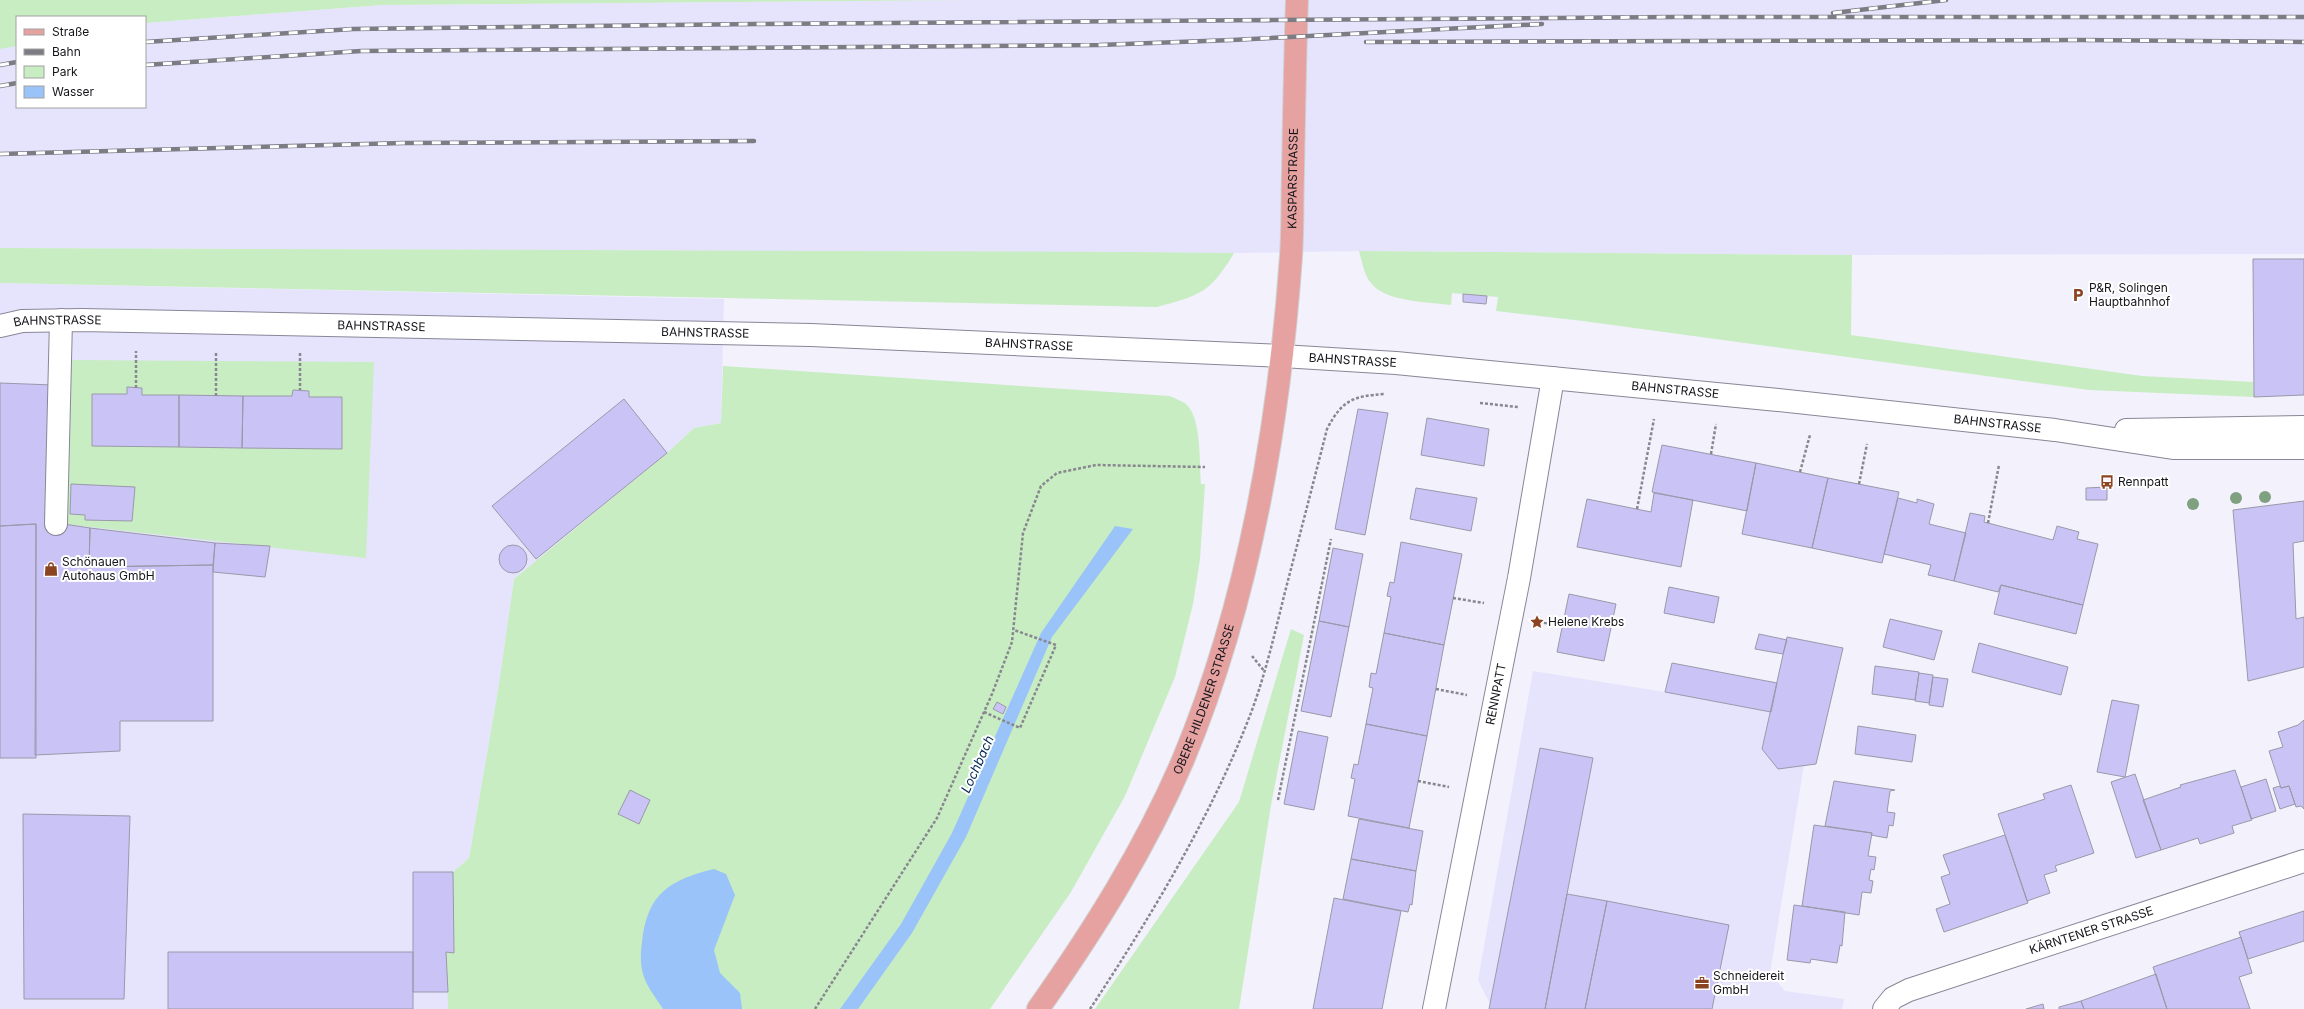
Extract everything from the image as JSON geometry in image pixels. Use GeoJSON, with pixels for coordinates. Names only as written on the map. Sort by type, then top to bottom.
{"type":"FeatureCollection","features":[{"type":"Feature","properties":{"kind":"main road","name":"KASPARSTRASSE"},"geometry":{"type":"LineString","coordinates":[[1282,356],[1291,254],[1297,0]]}},
{"type":"Feature","properties":{"kind":"main road","name":"OBERE HILDENER STRASSE"},"geometry":{"type":"LineString","coordinates":[[1038,1009],[1084,944],[1144,841],[1182,761],[1206,700],[1230,626],[1254,526],[1272,429],[1282,356]]}},
{"type":"Feature","properties":{"kind":"street","name":"BAHNSTRASSE"},"geometry":{"type":"LineString","coordinates":[[0,326],[22,321],[61,320],[827,335],[1282,356],[1396,363],[1778,400],[2055,430],[2173,448],[2304,448]]}},
{"type":"Feature","properties":{"kind":"street"},"geometry":{"type":"LineString","coordinates":[[56,524],[61,320]]}},
{"type":"Feature","properties":{"kind":"street","name":"RENNPATT"},"geometry":{"type":"LineString","coordinates":[[1434,1009],[1514,608],[1554,378]]}},
{"type":"Feature","properties":{"kind":"street","name":"BAHNSTRASSE"},"geometry":{"type":"LineString","coordinates":[[2055,430],[2200,430],[2304,427]]}},
{"type":"Feature","properties":{"kind":"street","name":"KÄRNTENER STRASSE"},"geometry":{"type":"LineString","coordinates":[[1884,1009],[1893,998],[1909,990],[2304,861]]}},
{"type":"Feature","properties":{"kind":"path"},"geometry":{"type":"LineString","coordinates":[[136,321],[136,388]]}},
{"type":"Feature","properties":{"kind":"path"},"geometry":{"type":"LineString","coordinates":[[216,322],[216,396]]}},
{"type":"Feature","properties":{"kind":"path"},"geometry":{"type":"LineString","coordinates":[[299,324],[300,390]]}},
{"type":"Feature","properties":{"kind":"path"},"geometry":{"type":"LineString","coordinates":[[1090,1009],[1137,938],[1165,887],[1223,780],[1247,723],[1265,673],[1327,429],[1336,410],[1351,400],[1369,395],[1392,393]]}},
{"type":"Feature","properties":{"kind":"path"},"geometry":{"type":"LineString","coordinates":[[1477,402],[1549,409]]}},
{"type":"Feature","properties":{"kind":"path"},"geometry":{"type":"LineString","coordinates":[[1637,509],[1654,419]]}},
{"type":"Feature","properties":{"kind":"path"},"geometry":{"type":"LineString","coordinates":[[1710,454],[1716,424]]}},
{"type":"Feature","properties":{"kind":"path"},"geometry":{"type":"LineString","coordinates":[[1800,472],[1810,435]]}},
{"type":"Feature","properties":{"kind":"path"},"geometry":{"type":"LineString","coordinates":[[1859,484],[1867,444]]}},
{"type":"Feature","properties":{"kind":"path"},"geometry":{"type":"LineString","coordinates":[[815,1009],[937,818],[984,712],[1012,642],[1023,533],[1041,486],[1058,473],[1096,465],[1205,467]]}},
{"type":"Feature","properties":{"kind":"path"},"geometry":{"type":"LineString","coordinates":[[1988,523],[1999,465]]}},
{"type":"Feature","properties":{"kind":"path"},"geometry":{"type":"LineString","coordinates":[[1278,800],[1331,539]]}},
{"type":"Feature","properties":{"kind":"path"},"geometry":{"type":"LineString","coordinates":[[984,712],[1020,728],[1056,645],[1014,630]]}},
{"type":"Feature","properties":{"kind":"shaded area"},"geometry":{"type":"Polygon","coordinates":[[[967,0],[2304,0],[2304,254],[1852,255],[1359,251],[1242,253],[0,248],[0,49],[16,46],[16,108],[146,108],[146,23],[383,5],[967,0]]]}},
{"type":"Feature","properties":{"kind":"shaded area"},"geometry":{"type":"Polygon","coordinates":[[[0,283],[724,299],[721,423],[694,428],[667,453],[514,579],[499,684],[469,858],[453,872],[454,953],[447,952],[448,1009],[0,1009],[0,283]]]}},
{"type":"Feature","properties":{"kind":"shaded area"},"geometry":{"type":"Polygon","coordinates":[[[1533,671],[1665,692],[1771,712],[1762,749],[1778,769],[1804,765],[1770,973],[1785,991],[1844,999],[1842,1009],[1489,1009],[1490,1004],[1478,980],[1533,671]]]}},
{"type":"Feature","properties":{"kind":"green space"},"geometry":{"type":"Polygon","coordinates":[[[0,0],[967,0],[383,5],[146,23],[146,16],[16,16],[16,46],[0,49],[0,0]]]}},
{"type":"Feature","properties":{"kind":"green space"},"geometry":{"type":"Polygon","coordinates":[[[0,248],[1234,253],[1218,277],[1203,290],[1184,299],[1157,307],[0,283],[0,248]]]}},
{"type":"Feature","properties":{"kind":"green space"},"geometry":{"type":"Polygon","coordinates":[[[1359,251],[1852,255],[1851,335],[2142,376],[2253,382],[2254,397],[2089,390],[1583,321],[1496,311],[1498,297],[1452,293],[1451,305],[1420,302],[1396,298],[1377,289],[1371,283],[1365,272],[1359,251]]]}},
{"type":"Feature","properties":{"kind":"green space"},"geometry":{"type":"Polygon","coordinates":[[[69,360],[374,362],[366,558],[64,524],[69,360]]]}},
{"type":"Feature","properties":{"kind":"green space"},"geometry":{"type":"Polygon","coordinates":[[[723,366],[1170,396],[1187,405],[1192,412],[1195,421],[1199,442],[1201,484],[1205,484],[1200,559],[1193,604],[1175,677],[1125,796],[1071,892],[990,1009],[448,1009],[446,952],[454,952],[453,872],[469,858],[499,684],[514,579],[667,453],[694,428],[721,423],[723,366]]]}},
{"type":"Feature","properties":{"kind":"green space"},"geometry":{"type":"Polygon","coordinates":[[[1291,629],[1304,635],[1271,805],[1239,1009],[1095,1009],[1239,802],[1291,629]]]}},
{"type":"Feature","properties":{"kind":"water"},"geometry":{"type":"Polygon","coordinates":[[[1115,526],[1133,529],[1052,637],[966,837],[912,933],[858,1009],[840,1009],[901,924],[952,833],[1041,633],[1115,526]]]}},
{"type":"Feature","properties":{"kind":"water"},"geometry":{"type":"Polygon","coordinates":[[[714,869],[726,874],[735,895],[714,950],[720,973],[740,993],[742,1009],[663,1009],[647,984],[642,968],[642,942],[649,912],[655,901],[673,884],[684,878],[714,869]]]}},
{"type":"Feature","properties":{"kind":"building"},"geometry":{"type":"Polygon","coordinates":[[[2253,259],[2304,259],[2304,395],[2254,397],[2253,259]]]}},
{"type":"Feature","properties":{"kind":"building"},"geometry":{"type":"Polygon","coordinates":[[[1463,294],[1487,296],[1486,304],[1463,302],[1463,294]]]}},
{"type":"Feature","properties":{"kind":"building"},"geometry":{"type":"Polygon","coordinates":[[[0,383],[53,385],[64,524],[90,528],[89,567],[213,565],[213,721],[120,721],[120,751],[35,755],[36,524],[0,526],[0,383]]]}},
{"type":"Feature","properties":{"kind":"building"},"geometry":{"type":"Polygon","coordinates":[[[127,387],[142,388],[142,395],[179,395],[179,447],[92,446],[92,394],[127,394],[127,387]]]}},
{"type":"Feature","properties":{"kind":"building"},"geometry":{"type":"Polygon","coordinates":[[[293,390],[309,391],[309,397],[342,397],[342,449],[242,448],[243,396],[292,396],[293,390]]]}},
{"type":"Feature","properties":{"kind":"building"},"geometry":{"type":"Polygon","coordinates":[[[179,395],[243,396],[242,448],[179,447],[179,395]]]}},
{"type":"Feature","properties":{"kind":"building"},"geometry":{"type":"Polygon","coordinates":[[[624,399],[667,453],[536,559],[492,506],[624,399]]]}},
{"type":"Feature","properties":{"kind":"building"},"geometry":{"type":"Polygon","coordinates":[[[1358,409],[1388,413],[1365,535],[1335,529],[1358,409]]]}},
{"type":"Feature","properties":{"kind":"building"},"geometry":{"type":"Polygon","coordinates":[[[1427,418],[1489,429],[1484,466],[1421,455],[1427,418]]]}},
{"type":"Feature","properties":{"kind":"building"},"geometry":{"type":"Polygon","coordinates":[[[1662,445],[1756,463],[1747,511],[1652,492],[1662,445]]]}},
{"type":"Feature","properties":{"kind":"building"},"geometry":{"type":"Polygon","coordinates":[[[1756,463],[1828,478],[1812,548],[1742,534],[1756,463]]]}},
{"type":"Feature","properties":{"kind":"building"},"geometry":{"type":"Polygon","coordinates":[[[1828,478],[1899,492],[1882,563],[1812,548],[1828,478]]]}},
{"type":"Feature","properties":{"kind":"building"},"geometry":{"type":"Polygon","coordinates":[[[71,484],[135,487],[132,521],[85,520],[85,515],[70,514],[71,484]]]}},
{"type":"Feature","properties":{"kind":"building"},"geometry":{"type":"Polygon","coordinates":[[[2107,487],[2107,500],[2086,500],[2086,488],[2107,487]]]}},
{"type":"Feature","properties":{"kind":"building"},"geometry":{"type":"Polygon","coordinates":[[[1416,488],[1477,498],[1471,531],[1410,519],[1416,488]]]}},
{"type":"Feature","properties":{"kind":"building"},"geometry":{"type":"Polygon","coordinates":[[[1654,493],[1693,500],[1681,567],[1577,547],[1587,499],[1651,512],[1654,493]]]}},
{"type":"Feature","properties":{"kind":"building"},"geometry":{"type":"Polygon","coordinates":[[[1898,498],[1917,503],[1917,499],[1934,504],[1929,524],[1966,533],[1954,581],[1928,575],[1931,565],[1884,554],[1898,498]]]}},
{"type":"Feature","properties":{"kind":"building"},"geometry":{"type":"Polygon","coordinates":[[[2304,501],[2304,541],[2293,543],[2296,619],[2304,617],[2304,667],[2248,681],[2233,510],[2304,501]]]}},
{"type":"Feature","properties":{"kind":"building"},"geometry":{"type":"Polygon","coordinates":[[[1970,513],[1985,516],[1984,522],[2053,540],[2057,526],[2079,532],[2077,539],[2098,544],[2083,605],[2001,585],[1998,592],[1954,581],[1970,513]]]}},
{"type":"Feature","properties":{"kind":"building"},"geometry":{"type":"Polygon","coordinates":[[[36,524],[36,758],[0,758],[0,526],[36,524]]]}},
{"type":"Feature","properties":{"kind":"building"},"geometry":{"type":"Polygon","coordinates":[[[90,528],[215,543],[213,565],[89,567],[90,528]]]}},
{"type":"Feature","properties":{"kind":"building"},"geometry":{"type":"Polygon","coordinates":[[[1401,542],[1462,554],[1444,645],[1384,633],[1391,597],[1387,596],[1390,582],[1394,583],[1401,542]]]}},
{"type":"Feature","properties":{"kind":"building"},"geometry":{"type":"Polygon","coordinates":[[[215,543],[270,546],[265,577],[213,572],[215,543]]]}},
{"type":"Feature","properties":{"kind":"building"},"geometry":{"type":"Polygon","coordinates":[[[513,545],[523,549],[527,559],[523,569],[513,573],[503,569],[499,559],[503,549],[513,545]]]}},
{"type":"Feature","properties":{"kind":"building"},"geometry":{"type":"Polygon","coordinates":[[[1333,548],[1363,554],[1349,627],[1319,621],[1333,548]]]}},
{"type":"Feature","properties":{"kind":"building"},"geometry":{"type":"Polygon","coordinates":[[[2001,585],[2083,605],[2076,634],[1994,614],[2001,585]]]}},
{"type":"Feature","properties":{"kind":"building"},"geometry":{"type":"Polygon","coordinates":[[[1669,587],[1719,597],[1714,623],[1664,613],[1669,587]]]}},
{"type":"Feature","properties":{"kind":"building"},"geometry":{"type":"Polygon","coordinates":[[[1569,594],[1616,604],[1604,661],[1557,652],[1569,594]]]}},
{"type":"Feature","properties":{"kind":"building"},"geometry":{"type":"Polygon","coordinates":[[[1890,619],[1942,631],[1934,660],[1883,647],[1890,619]]]}},
{"type":"Feature","properties":{"kind":"building"},"geometry":{"type":"Polygon","coordinates":[[[1319,621],[1349,627],[1331,717],[1301,711],[1319,621]]]}},
{"type":"Feature","properties":{"kind":"building"},"geometry":{"type":"Polygon","coordinates":[[[1384,633],[1444,645],[1427,736],[1366,724],[1373,688],[1369,687],[1371,673],[1376,674],[1384,633]]]}},
{"type":"Feature","properties":{"kind":"building"},"geometry":{"type":"Polygon","coordinates":[[[1759,634],[1787,640],[1783,654],[1755,649],[1759,634]]]}},
{"type":"Feature","properties":{"kind":"building"},"geometry":{"type":"Polygon","coordinates":[[[1787,637],[1843,648],[1816,764],[1778,769],[1762,749],[1787,637]]]}},
{"type":"Feature","properties":{"kind":"building"},"geometry":{"type":"Polygon","coordinates":[[[1979,643],[2068,667],[2061,695],[1972,672],[1979,643]]]}},
{"type":"Feature","properties":{"kind":"building"},"geometry":{"type":"Polygon","coordinates":[[[1672,663],[1777,683],[1771,712],[1665,692],[1672,663]]]}},
{"type":"Feature","properties":{"kind":"building"},"geometry":{"type":"Polygon","coordinates":[[[1875,666],[1919,672],[1915,700],[1872,694],[1875,666]]]}},
{"type":"Feature","properties":{"kind":"building"},"geometry":{"type":"Polygon","coordinates":[[[1919,673],[1933,675],[1929,703],[1915,701],[1919,673]]]}},
{"type":"Feature","properties":{"kind":"building"},"geometry":{"type":"Polygon","coordinates":[[[1933,677],[1948,679],[1943,707],[1929,705],[1933,677]]]}},
{"type":"Feature","properties":{"kind":"building"},"geometry":{"type":"Polygon","coordinates":[[[2112,700],[2139,705],[2125,777],[2097,772],[2112,700]]]}},
{"type":"Feature","properties":{"kind":"building"},"geometry":{"type":"Polygon","coordinates":[[[997,702],[1006,707],[1003,714],[993,709],[997,702]]]}},
{"type":"Feature","properties":{"kind":"building"},"geometry":{"type":"Polygon","coordinates":[[[2304,720],[2304,809],[2301,806],[2296,807],[2289,786],[2281,788],[2269,751],[2283,747],[2278,732],[2298,725],[2304,720]]]}},
{"type":"Feature","properties":{"kind":"building"},"geometry":{"type":"Polygon","coordinates":[[[1366,724],[1427,736],[1409,828],[1348,816],[1355,779],[1351,778],[1354,764],[1358,765],[1366,724]]]}},
{"type":"Feature","properties":{"kind":"building"},"geometry":{"type":"Polygon","coordinates":[[[1858,726],[1916,735],[1912,762],[1855,754],[1858,726]]]}},
{"type":"Feature","properties":{"kind":"building"},"geometry":{"type":"Polygon","coordinates":[[[1298,731],[1328,737],[1314,810],[1284,804],[1298,731]]]}},
{"type":"Feature","properties":{"kind":"building"},"geometry":{"type":"Polygon","coordinates":[[[1540,748],[1593,758],[1545,1009],[1489,1009],[1540,748]]]}},
{"type":"Feature","properties":{"kind":"building"},"geometry":{"type":"Polygon","coordinates":[[[2235,770],[2252,820],[2232,826],[2234,833],[2200,844],[2198,838],[2161,850],[2143,800],[2181,787],[2180,785],[2235,770]]]}},
{"type":"Feature","properties":{"kind":"building"},"geometry":{"type":"Polygon","coordinates":[[[2135,774],[2161,850],[2136,858],[2111,782],[2135,774]]]}},
{"type":"Feature","properties":{"kind":"building"},"geometry":{"type":"Polygon","coordinates":[[[2266,779],[2276,811],[2251,819],[2241,787],[2266,779]]]}},
{"type":"Feature","properties":{"kind":"building"},"geometry":{"type":"Polygon","coordinates":[[[1834,781],[1895,790],[1890,791],[1887,812],[1895,813],[1893,826],[1889,825],[1887,838],[1871,835],[1872,833],[1825,826],[1834,781]]]}},
{"type":"Feature","properties":{"kind":"building"},"geometry":{"type":"Polygon","coordinates":[[[2071,785],[2094,853],[2055,866],[2057,871],[2044,875],[2050,893],[2027,901],[1998,814],[2045,799],[2043,794],[2071,785]]]}},
{"type":"Feature","properties":{"kind":"building"},"geometry":{"type":"Polygon","coordinates":[[[2280,786],[2281,788],[2289,786],[2295,804],[2280,809],[2273,788],[2280,786]]]}},
{"type":"Feature","properties":{"kind":"building"},"geometry":{"type":"Polygon","coordinates":[[[630,790],[650,800],[639,824],[618,814],[630,790]]]}},
{"type":"Feature","properties":{"kind":"building"},"geometry":{"type":"Polygon","coordinates":[[[23,814],[130,816],[124,999],[24,999],[23,814]]]}},
{"type":"Feature","properties":{"kind":"building"},"geometry":{"type":"Polygon","coordinates":[[[1359,819],[1423,831],[1416,871],[1351,859],[1359,819]]]}},
{"type":"Feature","properties":{"kind":"building"},"geometry":{"type":"Polygon","coordinates":[[[1814,825],[1872,833],[1868,856],[1876,857],[1874,870],[1871,869],[1869,880],[1873,881],[1871,893],[1862,892],[1859,915],[1802,906],[1814,825]]]}},
{"type":"Feature","properties":{"kind":"building"},"geometry":{"type":"Polygon","coordinates":[[[2005,835],[2028,903],[1944,932],[1936,909],[1950,904],[1941,877],[1950,874],[1943,855],[2005,835]]]}},
{"type":"Feature","properties":{"kind":"building"},"geometry":{"type":"Polygon","coordinates":[[[1351,859],[1416,871],[1412,905],[1410,904],[1408,912],[1343,899],[1351,859]]]}},
{"type":"Feature","properties":{"kind":"building"},"geometry":{"type":"Polygon","coordinates":[[[413,872],[453,872],[454,953],[446,952],[448,992],[413,992],[413,872]]]}},
{"type":"Feature","properties":{"kind":"building"},"geometry":{"type":"Polygon","coordinates":[[[1567,894],[1607,901],[1585,1009],[1545,1009],[1567,894]]]}},
{"type":"Feature","properties":{"kind":"building"},"geometry":{"type":"Polygon","coordinates":[[[1334,898],[1401,911],[1382,1009],[1313,1009],[1334,898]]]}},
{"type":"Feature","properties":{"kind":"building"},"geometry":{"type":"Polygon","coordinates":[[[1607,901],[1729,925],[1712,1009],[1585,1009],[1607,901]]]}},
{"type":"Feature","properties":{"kind":"building"},"geometry":{"type":"Polygon","coordinates":[[[1794,905],[1845,912],[1842,946],[1840,945],[1837,963],[1811,959],[1810,963],[1787,960],[1794,905]]]}},
{"type":"Feature","properties":{"kind":"building"},"geometry":{"type":"Polygon","coordinates":[[[2304,911],[2304,941],[2248,959],[2239,932],[2304,911]]]}},
{"type":"Feature","properties":{"kind":"building"},"geometry":{"type":"Polygon","coordinates":[[[2241,937],[2252,973],[2239,977],[2250,1009],[2167,1009],[2153,967],[2241,937]]]}},
{"type":"Feature","properties":{"kind":"building"},"geometry":{"type":"Polygon","coordinates":[[[168,952],[413,952],[413,1009],[168,1009],[168,952]]]}},
{"type":"Feature","properties":{"kind":"building"},"geometry":{"type":"Polygon","coordinates":[[[2156,974],[2167,1009],[2084,1009],[2081,1001],[2156,974]]]}},
{"type":"Feature","properties":{"kind":"building"},"geometry":{"type":"Polygon","coordinates":[[[2081,1001],[2084,1009],[2059,1009],[2059,1007],[2081,1001]]]}},
{"type":"Feature","properties":{"kind":"building"},"geometry":{"type":"Polygon","coordinates":[[[2043,1004],[2044,1009],[2026,1009],[2043,1004]]]}},
{"type":"Feature","properties":{"kind":"railway"},"geometry":{"type":"LineString","coordinates":[[1833,13],[1946,0]]}},
{"type":"Feature","properties":{"kind":"railway"},"geometry":{"type":"LineString","coordinates":[[146,42],[353,29],[755,24],[1674,17],[2304,17]]}},
{"type":"Feature","properties":{"kind":"railway"},"geometry":{"type":"LineString","coordinates":[[146,65],[361,51],[1099,45],[1232,40],[1542,24]]}},
{"type":"Feature","properties":{"kind":"railway"},"geometry":{"type":"LineString","coordinates":[[1366,42],[2080,40],[2304,42]]}},
{"type":"Feature","properties":{"kind":"railway"},"geometry":{"type":"LineString","coordinates":[[0,65],[16,62]]}},
{"type":"Feature","properties":{"kind":"railway"},"geometry":{"type":"LineString","coordinates":[[0,86],[16,83]]}},
{"type":"Feature","properties":{"kind":"railway"},"geometry":{"type":"LineString","coordinates":[[0,154],[403,143],[754,141]]}},
{"type":"Feature","properties":{"kind":"place","name":"P&R, Solingen Hauptbahnhof"},"geometry":{"type":"Point","coordinates":[2078,295]}},
{"type":"Feature","properties":{"kind":"place","name":"Rennpatt"},"geometry":{"type":"Point","coordinates":[2107,482]}},
{"type":"Feature","properties":{"kind":"place","name":"Schönauen Autohaus GmbH"},"geometry":{"type":"Point","coordinates":[51,569]}},
{"type":"Feature","properties":{"kind":"place","name":"Helene Krebs"},"geometry":{"type":"Point","coordinates":[1537,622]}},
{"type":"Feature","properties":{"kind":"place","name":"Schneidereit GmbH"},"geometry":{"type":"Point","coordinates":[1702,983]}},
{"type":"Feature","properties":{"kind":"water label","name":"Lochbach"},"geometry":{"type":"Point","coordinates":[977,764]}}]}
